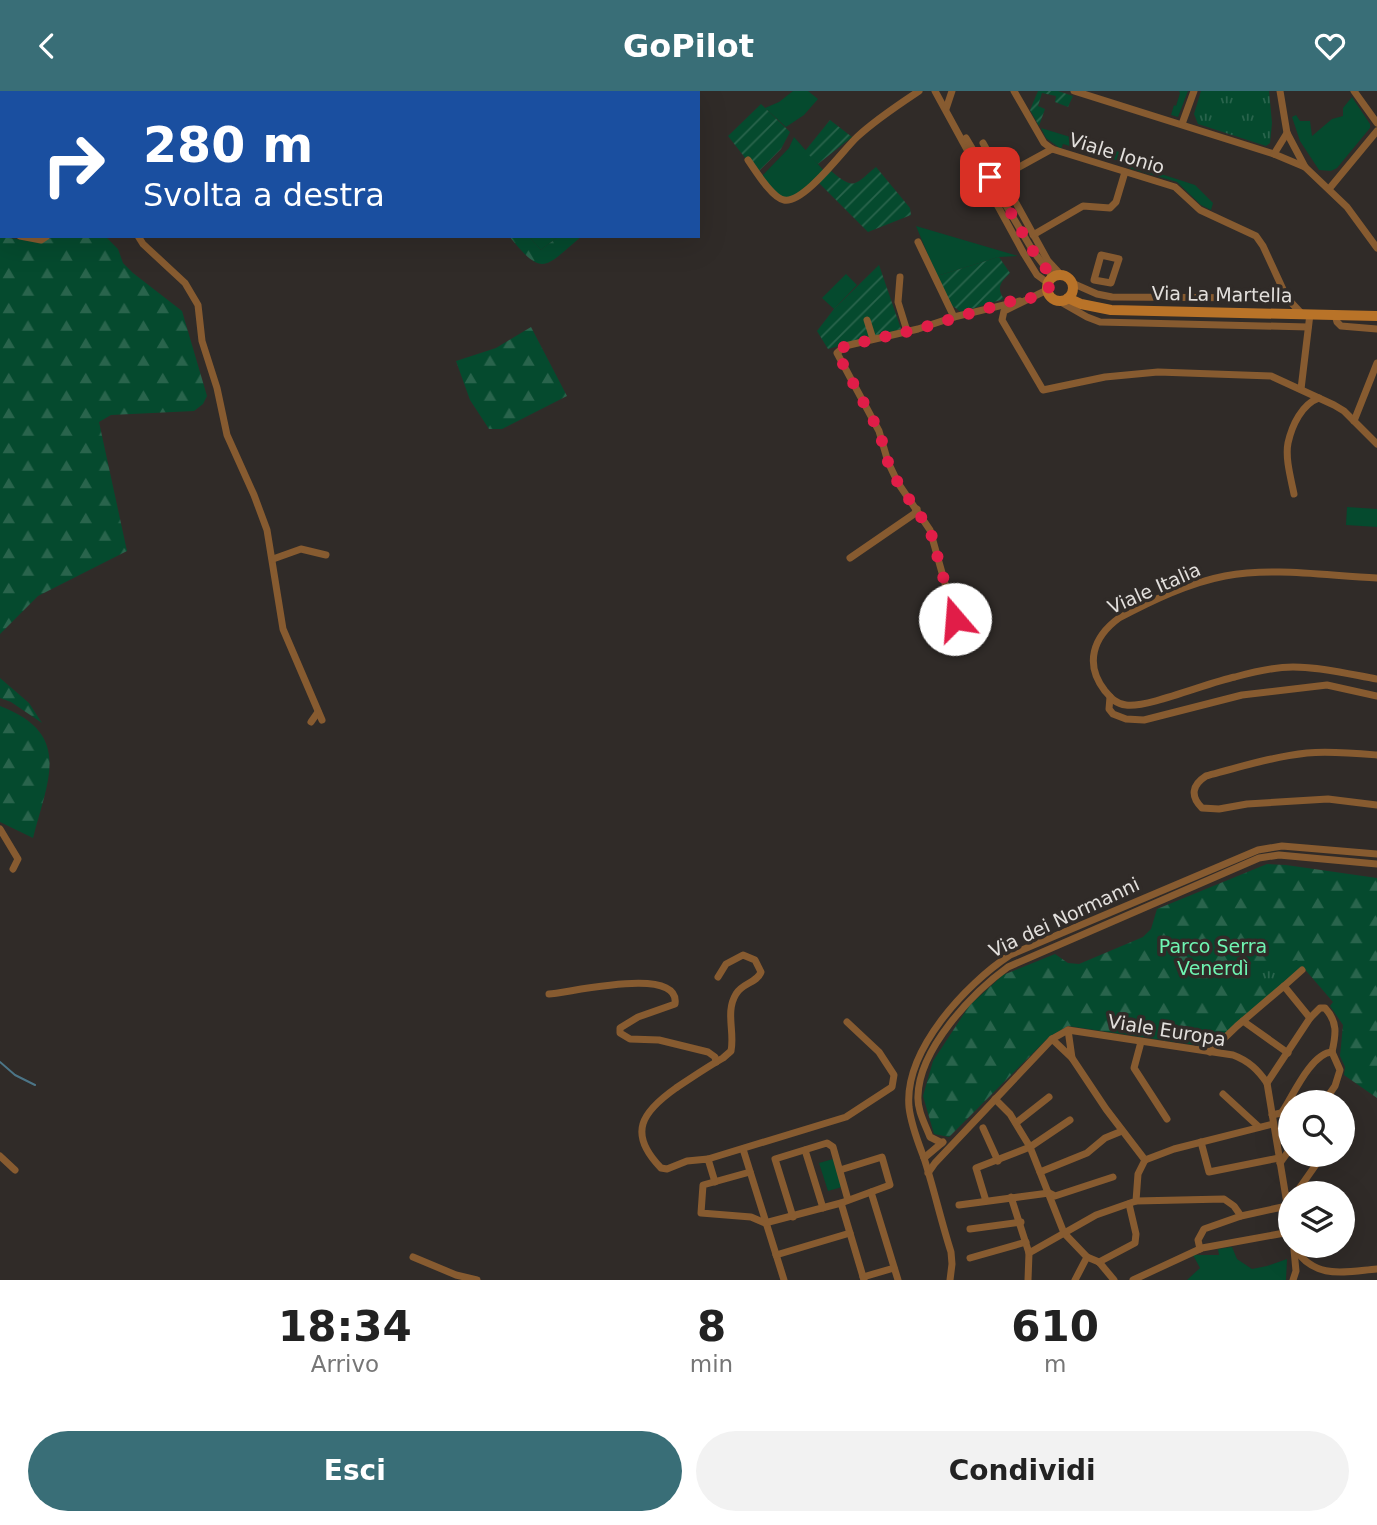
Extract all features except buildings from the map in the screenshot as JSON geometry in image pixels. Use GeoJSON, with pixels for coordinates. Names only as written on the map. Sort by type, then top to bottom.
{"type":"FeatureCollection","features":[{"type":"Feature","properties":{"kind":"street"},"geometry":{"type":"LineString","coordinates":[[748,160],[774,194],[784,200],[792,199],[829,169],[859,135],[919,91]]}},
{"type":"Feature","properties":{"kind":"street"},"geometry":{"type":"LineString","coordinates":[[935,91],[1024,254],[1037,275],[1052,281]]}},
{"type":"Feature","properties":{"kind":"street"},"geometry":{"type":"LineString","coordinates":[[946,109],[952,91]]}},
{"type":"Feature","properties":{"kind":"street"},"geometry":{"type":"LineString","coordinates":[[1074,91],[1274,154],[1305,167]]}},
{"type":"Feature","properties":{"kind":"street"},"geometry":{"type":"LineString","coordinates":[[1182,124],[1194,91]]}},
{"type":"Feature","properties":{"kind":"street"},"geometry":{"type":"LineString","coordinates":[[1280,91],[1287,133],[1305,167],[1347,207],[1377,249]]}},
{"type":"Feature","properties":{"kind":"street"},"geometry":{"type":"LineString","coordinates":[[1354,91],[1377,123]]}},
{"type":"Feature","properties":{"kind":"street","name":"Viale Ionio"},"geometry":{"type":"LineString","coordinates":[[1017,93],[1044,143],[1052,149],[1175,187],[1200,210],[1256,236],[1287,298],[1305,313]]}},
{"type":"Feature","properties":{"kind":"street"},"geometry":{"type":"LineString","coordinates":[[1329,189],[1377,131]]}},
{"type":"Feature","properties":{"kind":"street"},"geometry":{"type":"LineString","coordinates":[[1274,154],[1287,133]]}},
{"type":"Feature","properties":{"kind":"street"},"geometry":{"type":"LineString","coordinates":[[983,143],[1048,261],[1052,281],[1050,296],[1067,301],[1087,317],[1100,322],[1308,327]]}},
{"type":"Feature","properties":{"kind":"street"},"geometry":{"type":"LineString","coordinates":[[1000,177],[1052,149]]}},
{"type":"Feature","properties":{"kind":"street"},"geometry":{"type":"LineString","coordinates":[[1033,235],[1083,206],[1110,208],[1116,202],[1125,172]]}},
{"type":"Feature","properties":{"kind":"street"},"geometry":{"type":"LineString","coordinates":[[139,238],[185,283],[198,305],[202,341],[217,389],[227,435],[260,504],[267,530],[283,629],[322,720]]}},
{"type":"Feature","properties":{"kind":"street"},"geometry":{"type":"LineString","coordinates":[[918,242],[931,275],[954,317]]}},
{"type":"Feature","properties":{"kind":"street"},"geometry":{"type":"LineString","coordinates":[[1101,255],[1119,259],[1111,283],[1104,283],[1094,280],[1101,255]]}},
{"type":"Feature","properties":{"kind":"street"},"geometry":{"type":"LineString","coordinates":[[900,277],[898,302],[907,331]]}},
{"type":"Feature","properties":{"kind":"street"},"geometry":{"type":"LineString","coordinates":[[1287,298],[1112,297],[1097,294],[1072,283],[1067,277],[1052,281],[1024,301],[1004,311],[1002,320],[1043,390],[1105,376],[1158,372],[1271,376],[1344,411],[1377,444]]}},
{"type":"Feature","properties":{"kind":"street"},"geometry":{"type":"LineString","coordinates":[[1067,301],[1073,290],[1072,283]]}},
{"type":"Feature","properties":{"kind":"street"},"geometry":{"type":"LineString","coordinates":[[955,619],[930,530],[898,483],[888,462],[879,431],[862,408],[837,353],[841,348],[851,348],[1002,301],[1024,301]]}},
{"type":"Feature","properties":{"kind":"street","name":"Via La Martella"},"geometry":{"type":"LineString","coordinates":[[1067,301],[1111,310],[1377,316]]}},
{"type":"Feature","properties":{"kind":"street"},"geometry":{"type":"LineString","coordinates":[[1087,317],[1093,307]]}},
{"type":"Feature","properties":{"kind":"street"},"geometry":{"type":"LineString","coordinates":[[1301,389],[1308,327],[1305,313]]}},
{"type":"Feature","properties":{"kind":"street"},"geometry":{"type":"LineString","coordinates":[[1335,315],[1341,325],[1377,328]]}},
{"type":"Feature","properties":{"kind":"street"},"geometry":{"type":"LineString","coordinates":[[867,320],[873,339]]}},
{"type":"Feature","properties":{"kind":"street"},"geometry":{"type":"LineString","coordinates":[[1354,421],[1377,363]]}},
{"type":"Feature","properties":{"kind":"street"},"geometry":{"type":"LineString","coordinates":[[1282,380],[1293,380],[1304,372]]}},
{"type":"Feature","properties":{"kind":"street"},"geometry":{"type":"LineString","coordinates":[[1294,494],[1288,444],[1301,412],[1311,401],[1320,398]]}},
{"type":"Feature","properties":{"kind":"street"},"geometry":{"type":"LineString","coordinates":[[850,558],[914,514],[917,509]]}},
{"type":"Feature","properties":{"kind":"street"},"geometry":{"type":"LineString","coordinates":[[273,559],[301,549],[326,555]]}},
{"type":"Feature","properties":{"kind":"street","name":"Viale Italia"},"geometry":{"type":"LineString","coordinates":[[1377,578],[1263,573],[1227,575],[1203,581],[1119,618],[1108,626],[1100,636],[1092,662],[1102,687],[1110,697],[1109,709],[1112,714],[1126,719],[1144,720],[1242,695],[1279,689],[1327,685],[1377,696]]}},
{"type":"Feature","properties":{"kind":"street"},"geometry":{"type":"LineString","coordinates":[[1110,697],[1129,706],[1234,677],[1289,667],[1317,668],[1377,679]]}},
{"type":"Feature","properties":{"kind":"street"},"geometry":{"type":"LineString","coordinates":[[312,722],[318,712]]}},
{"type":"Feature","properties":{"kind":"street"},"geometry":{"type":"LineString","coordinates":[[1377,755],[1328,752],[1267,760],[1206,776],[1199,780],[1193,793],[1202,808],[1209,809],[1328,799],[1377,805]]}},
{"type":"Feature","properties":{"kind":"street"},"geometry":{"type":"LineString","coordinates":[[0,829],[18,859],[13,869]]}},
{"type":"Feature","properties":{"kind":"street","name":"Via dei Normanni"},"geometry":{"type":"LineString","coordinates":[[928,1174],[909,1109],[912,1077],[933,1033],[962,996],[991,968],[1010,955],[1258,850],[1282,846],[1377,854]]}},
{"type":"Feature","properties":{"kind":"street","name":"Via dei Normanni"},"geometry":{"type":"LineString","coordinates":[[942,1143],[930,1137],[917,1099],[919,1082],[937,1043],[961,1009],[1008,967],[1259,859],[1279,855],[1377,864]]}},
{"type":"Feature","properties":{"kind":"street"},"geometry":{"type":"LineString","coordinates":[[718,977],[726,964],[743,955],[755,960],[761,972],[759,977],[736,994],[730,1020],[731,1051],[669,1093],[643,1118],[641,1133],[645,1147],[664,1169],[687,1161],[708,1160],[846,1117],[892,1087],[894,1076],[879,1052],[847,1022]]}},
{"type":"Feature","properties":{"kind":"street"},"geometry":{"type":"LineString","coordinates":[[1210,1052],[1302,970]]}},
{"type":"Feature","properties":{"kind":"street"},"geometry":{"type":"LineString","coordinates":[[549,995],[629,982],[666,988],[674,996],[675,1005],[628,1022],[620,1028],[621,1033],[630,1039],[659,1040],[700,1050],[712,1054],[716,1062]]}},
{"type":"Feature","properties":{"kind":"street"},"geometry":{"type":"LineString","coordinates":[[1284,986],[1310,1018]]}},
{"type":"Feature","properties":{"kind":"street"},"geometry":{"type":"LineString","coordinates":[[1278,1150],[1267,1083],[1310,1018],[1320,1008],[1325,1008],[1333,1016],[1336,1025],[1332,1052],[1340,1070],[1332,1090]]}},
{"type":"Feature","properties":{"kind":"street"},"geometry":{"type":"LineString","coordinates":[[1243,1021],[1288,1053]]}},
{"type":"Feature","properties":{"kind":"street"},"geometry":{"type":"LineString","coordinates":[[950,1280],[951,1253],[928,1174],[957,1139],[1052,1039],[1068,1030],[1072,1058]]}},
{"type":"Feature","properties":{"kind":"street","name":"Viale Europa"},"geometry":{"type":"LineString","coordinates":[[1068,1030],[1243,1059],[1258,1070],[1267,1083]]}},
{"type":"Feature","properties":{"kind":"street"},"geometry":{"type":"LineString","coordinates":[[1052,1039],[1072,1058],[1145,1160]]}},
{"type":"Feature","properties":{"kind":"street"},"geometry":{"type":"LineString","coordinates":[[1142,1042],[1134,1068],[1167,1119]]}},
{"type":"Feature","properties":{"kind":"street"},"geometry":{"type":"LineString","coordinates":[[1272,1115],[1284,1109],[1315,1061],[1323,1053],[1332,1052]]}},
{"type":"Feature","properties":{"kind":"street"},"geometry":{"type":"LineString","coordinates":[[1223,1094],[1259,1127]]}},
{"type":"Feature","properties":{"kind":"street"},"geometry":{"type":"LineString","coordinates":[[1016,1123],[1049,1097]]}},
{"type":"Feature","properties":{"kind":"street"},"geometry":{"type":"LineString","coordinates":[[995,1099],[1016,1123],[1030,1147],[1064,1233],[1087,1257],[1099,1262],[1114,1280]]}},
{"type":"Feature","properties":{"kind":"street"},"geometry":{"type":"LineString","coordinates":[[986,1201],[976,1168],[1030,1147],[1070,1119]]}},
{"type":"Feature","properties":{"kind":"street"},"geometry":{"type":"LineString","coordinates":[[1099,1262],[1135,1243],[1132,1202],[1138,1174],[1145,1160],[1201,1142],[1273,1124]]}},
{"type":"Feature","properties":{"kind":"street"},"geometry":{"type":"LineString","coordinates":[[983,1128],[998,1161]]}},
{"type":"Feature","properties":{"kind":"street"},"geometry":{"type":"LineString","coordinates":[[1040,1172],[1087,1153],[1105,1138],[1122,1131]]}},
{"type":"Feature","properties":{"kind":"street"},"geometry":{"type":"LineString","coordinates":[[924,1158],[942,1143],[957,1139]]}},
{"type":"Feature","properties":{"kind":"street"},"geometry":{"type":"LineString","coordinates":[[1201,1142],[1209,1172],[1278,1160]]}},
{"type":"Feature","properties":{"kind":"street"},"geometry":{"type":"LineString","coordinates":[[793,1217],[775,1159],[827,1143],[833,1147],[840,1170],[850,1233],[863,1279],[894,1268]]}},
{"type":"Feature","properties":{"kind":"street"},"geometry":{"type":"LineString","coordinates":[[743,1149],[784,1280]]}},
{"type":"Feature","properties":{"kind":"street"},"geometry":{"type":"LineString","coordinates":[[805,1150],[823,1208]]}},
{"type":"Feature","properties":{"kind":"street"},"geometry":{"type":"LineString","coordinates":[[0,1156],[15,1170]]}},
{"type":"Feature","properties":{"kind":"street"},"geometry":{"type":"LineString","coordinates":[[750,1172],[703,1185],[701,1213],[751,1217],[765,1223],[823,1208],[890,1185],[882,1157],[840,1170]]}},
{"type":"Feature","properties":{"kind":"street"},"geometry":{"type":"LineString","coordinates":[[708,1160],[715,1182]]}},
{"type":"Feature","properties":{"kind":"street"},"geometry":{"type":"LineString","coordinates":[[959,1205],[1049,1193],[1055,1196],[1113,1177]]}},
{"type":"Feature","properties":{"kind":"street"},"geometry":{"type":"LineString","coordinates":[[871,1192],[898,1280]]}},
{"type":"Feature","properties":{"kind":"street"},"geometry":{"type":"LineString","coordinates":[[1011,1197],[1029,1253],[1028,1280]]}},
{"type":"Feature","properties":{"kind":"street"},"geometry":{"type":"LineString","coordinates":[[1029,1253],[1096,1215],[1132,1202],[1224,1199],[1234,1206],[1241,1216]]}},
{"type":"Feature","properties":{"kind":"street"},"geometry":{"type":"LineString","coordinates":[[1200,1249],[1198,1240],[1204,1229],[1278,1203]]}},
{"type":"Feature","properties":{"kind":"street"},"geometry":{"type":"LineString","coordinates":[[970,1230],[1021,1222]]}},
{"type":"Feature","properties":{"kind":"street"},"geometry":{"type":"LineString","coordinates":[[776,1255],[850,1233]]}},
{"type":"Feature","properties":{"kind":"street"},"geometry":{"type":"LineString","coordinates":[[1133,1280],[1200,1249],[1278,1234]]}},
{"type":"Feature","properties":{"kind":"street"},"geometry":{"type":"LineString","coordinates":[[970,1258],[1026,1242]]}},
{"type":"Feature","properties":{"kind":"street"},"geometry":{"type":"LineString","coordinates":[[414,1257],[456,1275],[477,1280]]}},
{"type":"Feature","properties":{"kind":"street"},"geometry":{"type":"LineString","coordinates":[[1075,1280],[1087,1257]]}},
{"type":"Feature","properties":{"kind":"street"},"geometry":{"type":"LineString","coordinates":[[1293,1280],[1296,1271],[1295,1258]]}},
{"type":"Feature","properties":{"kind":"street"},"geometry":{"type":"LineString","coordinates":[[1304,1258],[1324,1280],[1377,1271]]}},
{"type":"Feature","properties":{"kind":"street"},"geometry":{"type":"LineString","coordinates":[[1296,1271],[1304,1266],[1335,1272],[1377,1271]]}},
{"type":"Feature","properties":{"kind":"green space"},"geometry":{"type":"Polygon","coordinates":[[[793,91],[808,91],[818,99],[804,115],[786,127],[765,108],[779,102],[793,91]]]}},
{"type":"Feature","properties":{"kind":"green space"},"geometry":{"type":"Polygon","coordinates":[[[1038,91],[1058,91],[1073,96],[1068,107],[1055,102],[1056,96],[1042,93],[1038,106],[1045,109],[1039,126],[1030,110],[1038,91]]]}},
{"type":"Feature","properties":{"kind":"green space"},"geometry":{"type":"Polygon","coordinates":[[[1179,91],[1188,91],[1178,117],[1171,115],[1179,91]]]}},
{"type":"Feature","properties":{"kind":"green space"},"geometry":{"type":"Polygon","coordinates":[[[1201,91],[1269,91],[1272,123],[1270,143],[1266,146],[1198,124],[1194,114],[1201,91]]]}},
{"type":"Feature","properties":{"kind":"green space"},"geometry":{"type":"Polygon","coordinates":[[[1352,97],[1370,128],[1337,168],[1331,171],[1319,170],[1300,141],[1292,117],[1296,115],[1300,121],[1310,121],[1312,136],[1332,119],[1343,116],[1343,108],[1352,97]]]}},
{"type":"Feature","properties":{"kind":"green space"},"geometry":{"type":"Polygon","coordinates":[[[761,104],[790,132],[781,149],[757,173],[728,136],[761,104]]]}},
{"type":"Feature","properties":{"kind":"green space"},"geometry":{"type":"Polygon","coordinates":[[[830,120],[852,137],[818,164],[805,151],[830,120]]]}},
{"type":"Feature","properties":{"kind":"green space"},"geometry":{"type":"Polygon","coordinates":[[[1041,128],[1129,155],[1130,161],[1136,165],[1151,167],[1161,174],[1195,185],[1213,203],[1211,210],[1201,205],[1177,182],[1063,144],[1061,149],[1046,138],[1041,128]]]}},
{"type":"Feature","properties":{"kind":"green space"},"geometry":{"type":"Polygon","coordinates":[[[794,137],[825,172],[797,197],[784,200],[761,177],[789,148],[794,137]]]}},
{"type":"Feature","properties":{"kind":"green space"},"geometry":{"type":"Polygon","coordinates":[[[876,167],[910,208],[911,215],[868,232],[819,183],[831,171],[845,181],[854,183],[876,167]]]}},
{"type":"Feature","properties":{"kind":"green space"},"geometry":{"type":"Polygon","coordinates":[[[916,226],[1018,256],[999,257],[937,276],[916,226]]]}},
{"type":"Feature","properties":{"kind":"green space"},"geometry":{"type":"Polygon","coordinates":[[[0,238],[35,241],[107,238],[118,249],[123,263],[133,273],[182,311],[207,396],[203,404],[194,411],[111,415],[99,422],[127,551],[38,596],[0,634],[0,238]]]}},
{"type":"Feature","properties":{"kind":"green space"},"geometry":{"type":"Polygon","coordinates":[[[511,238],[530,238],[541,250],[556,238],[580,238],[544,264],[529,258],[511,238]]]}},
{"type":"Feature","properties":{"kind":"green space"},"geometry":{"type":"Polygon","coordinates":[[[530,238],[556,238],[541,250],[530,238]]]}},
{"type":"Feature","properties":{"kind":"green space"},"geometry":{"type":"Polygon","coordinates":[[[999,257],[1010,273],[1001,285],[1000,291],[1004,299],[961,312],[950,304],[937,276],[999,257]]]}},
{"type":"Feature","properties":{"kind":"green space"},"geometry":{"type":"Polygon","coordinates":[[[879,265],[901,329],[828,349],[817,331],[834,309],[879,265]]]}},
{"type":"Feature","properties":{"kind":"green space"},"geometry":{"type":"Polygon","coordinates":[[[846,274],[857,285],[834,309],[822,298],[846,274]]]}},
{"type":"Feature","properties":{"kind":"green space"},"geometry":{"type":"Polygon","coordinates":[[[531,327],[567,396],[502,429],[489,429],[470,400],[456,361],[496,348],[531,327]]]}},
{"type":"Feature","properties":{"kind":"green space"},"geometry":{"type":"Polygon","coordinates":[[[1347,507],[1377,509],[1377,527],[1346,525],[1347,507]]]}},
{"type":"Feature","properties":{"kind":"green space"},"geometry":{"type":"Polygon","coordinates":[[[0,678],[29,703],[42,723],[11,702],[0,698],[0,678]]]}},
{"type":"Feature","properties":{"kind":"green space"},"geometry":{"type":"Polygon","coordinates":[[[0,706],[23,717],[38,730],[50,760],[33,838],[0,822],[0,706]]]}},
{"type":"Feature","properties":{"kind":"green space","name":"Parco Serra Venerdì"},"geometry":{"type":"Polygon","coordinates":[[[1267,864],[1377,878],[1377,1098],[1344,1075],[1345,1067],[1340,1056],[1343,1025],[1330,1006],[1333,1002],[1302,966],[1210,1047],[1068,1026],[1049,1037],[949,1137],[934,1134],[923,1096],[933,1061],[969,1006],[1003,975],[1055,954],[1068,963],[1079,964],[1143,937],[1151,929],[1157,909],[1267,864]]]}},
{"type":"Feature","properties":{"kind":"green space"},"geometry":{"type":"Polygon","coordinates":[[[1297,960],[1302,966],[1270,994],[1259,968],[1297,960]]]}},
{"type":"Feature","properties":{"kind":"green space"},"geometry":{"type":"Polygon","coordinates":[[[833,1159],[842,1187],[828,1191],[819,1163],[833,1159]]]}},
{"type":"Feature","properties":{"kind":"green space"},"geometry":{"type":"Polygon","coordinates":[[[1232,1247],[1237,1259],[1252,1269],[1287,1259],[1286,1280],[1187,1280],[1200,1268],[1193,1255],[1219,1255],[1218,1249],[1232,1247]]]}},
{"type":"Feature","properties":{"kind":"waterway"},"geometry":{"type":"LineString","coordinates":[[0,1062],[15,1075],[35,1085]]}},
{"type":"Feature","properties":{"kind":"route"},"geometry":{"type":"LineString","coordinates":[[955,619],[930,530],[898,483],[888,462],[879,431],[837,353],[845,346],[918,329],[1015,300],[1024,301],[1048,290],[1047,286],[1052,277],[1041,264],[990,177]]}}]}
